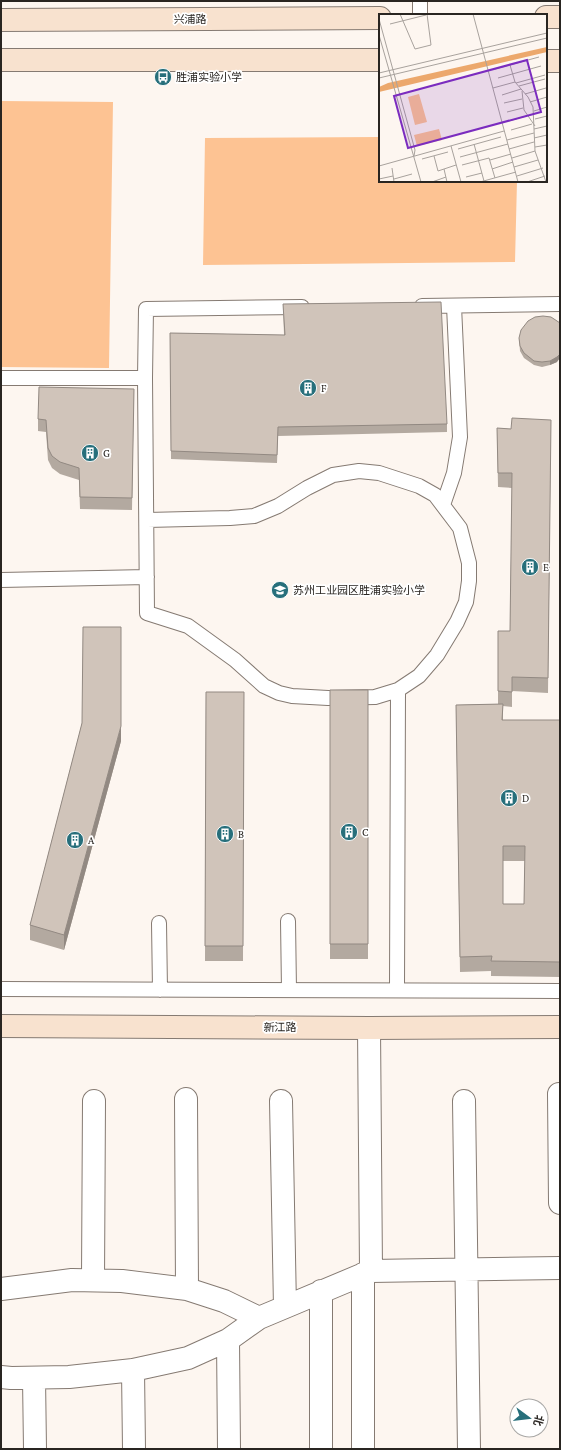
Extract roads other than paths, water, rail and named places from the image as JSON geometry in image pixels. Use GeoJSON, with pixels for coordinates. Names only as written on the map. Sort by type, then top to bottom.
{"type":"FeatureCollection","features":[{"type":"Feature","properties":{"kind":"main road"},"geometry":{"type":"LineString","coordinates":[[547,17],[560,17]]}},
{"type":"Feature","properties":{"kind":"main road","name":"兴浦路"},"geometry":{"type":"LineString","coordinates":[[1,20],[379,18]]}},
{"type":"Feature","properties":{"kind":"main road"},"geometry":{"type":"LineString","coordinates":[[1,60],[379,60]]}},
{"type":"Feature","properties":{"kind":"main road"},"geometry":{"type":"LineString","coordinates":[[547,61],[560,61]]}},
{"type":"Feature","properties":{"kind":"main road","name":"新江路"},"geometry":{"type":"LineString","coordinates":[[1,1026],[370,1028],[560,1027]]}},
{"type":"Feature","properties":{"kind":"street"},"geometry":{"type":"LineString","coordinates":[[363,1449],[370,1028]]}},
{"type":"Feature","properties":{"kind":"street"},"geometry":{"type":"LineString","coordinates":[[559,1094],[560,1203]]}},
{"type":"Feature","properties":{"kind":"street"},"geometry":{"type":"LineString","coordinates":[[186,1099],[187,1289]]}},
{"type":"Feature","properties":{"kind":"street"},"geometry":{"type":"LineString","coordinates":[[93,1280],[94,1101]]}},
{"type":"Feature","properties":{"kind":"street"},"geometry":{"type":"LineString","coordinates":[[281,1101],[285,1306]]}},
{"type":"Feature","properties":{"kind":"street"},"geometry":{"type":"LineString","coordinates":[[464,1101],[469,1449]]}},
{"type":"Feature","properties":{"kind":"street"},"geometry":{"type":"LineString","coordinates":[[1,1377],[69,1377],[133,1370],[188,1358],[228,1340],[259,1318],[367,1272],[560,1268]]}},
{"type":"Feature","properties":{"kind":"street"},"geometry":{"type":"LineString","coordinates":[[1,1289],[72,1280],[122,1281],[187,1289],[224,1301],[259,1318]]}},
{"type":"Feature","properties":{"kind":"street"},"geometry":{"type":"LineString","coordinates":[[320,1449],[321,1291]]}},
{"type":"Feature","properties":{"kind":"street"},"geometry":{"type":"LineString","coordinates":[[228,1340],[229,1449]]}},
{"type":"Feature","properties":{"kind":"street"},"geometry":{"type":"LineString","coordinates":[[133,1370],[134,1449]]}},
{"type":"Feature","properties":{"kind":"street"},"geometry":{"type":"LineString","coordinates":[[34,1378],[35,1449]]}},
{"type":"Feature","properties":{"kind":"lane"},"geometry":{"type":"LineString","coordinates":[[420,1],[420,14]]}},
{"type":"Feature","properties":{"kind":"lane"},"geometry":{"type":"LineString","coordinates":[[407,306],[560,304]]}},
{"type":"Feature","properties":{"kind":"lane"},"geometry":{"type":"LineString","coordinates":[[443,505],[454,473],[460,437],[454,306]]}},
{"type":"Feature","properties":{"kind":"lane"},"geometry":{"type":"LineString","coordinates":[[147,520],[254,516],[278,506],[307,488],[333,475],[359,471],[379,473],[419,486],[435,495],[460,528],[468,563],[469,582],[466,602],[458,622],[437,655],[419,676],[398,690],[375,697],[328,698],[292,696],[279,693],[264,686],[235,660],[188,626],[148,614],[145,378],[146,309],[312,307]]}},
{"type":"Feature","properties":{"kind":"lane"},"geometry":{"type":"LineString","coordinates":[[1,378],[145,378]]}},
{"type":"Feature","properties":{"kind":"lane"},"geometry":{"type":"LineString","coordinates":[[1,580],[148,577]]}},
{"type":"Feature","properties":{"kind":"lane"},"geometry":{"type":"LineString","coordinates":[[397,990],[398,690]]}},
{"type":"Feature","properties":{"kind":"lane"},"geometry":{"type":"LineString","coordinates":[[288,921],[289,990]]}},
{"type":"Feature","properties":{"kind":"lane"},"geometry":{"type":"LineString","coordinates":[[159,923],[160,990]]}},
{"type":"Feature","properties":{"kind":"lane"},"geometry":{"type":"LineString","coordinates":[[1,989],[560,991]]}},
{"type":"Feature","properties":{"kind":"place","name":"胜浦实验小学"},"geometry":{"type":"Point","coordinates":[163,77]}},
{"type":"Feature","properties":{"kind":"place","name":"F"},"geometry":{"type":"Point","coordinates":[308,388]}},
{"type":"Feature","properties":{"kind":"place","name":"G"},"geometry":{"type":"Point","coordinates":[90,453]}},
{"type":"Feature","properties":{"kind":"place","name":"E"},"geometry":{"type":"Point","coordinates":[530,567]}},
{"type":"Feature","properties":{"kind":"place","name":"苏州工业园区胜浦实验小学"},"geometry":{"type":"Point","coordinates":[280,590]}},
{"type":"Feature","properties":{"kind":"place","name":"D"},"geometry":{"type":"Point","coordinates":[509,798]}},
{"type":"Feature","properties":{"kind":"place","name":"C"},"geometry":{"type":"Point","coordinates":[349,832]}},
{"type":"Feature","properties":{"kind":"place","name":"B"},"geometry":{"type":"Point","coordinates":[225,834]}},
{"type":"Feature","properties":{"kind":"place","name":"A"},"geometry":{"type":"Point","coordinates":[75,840]}}]}
